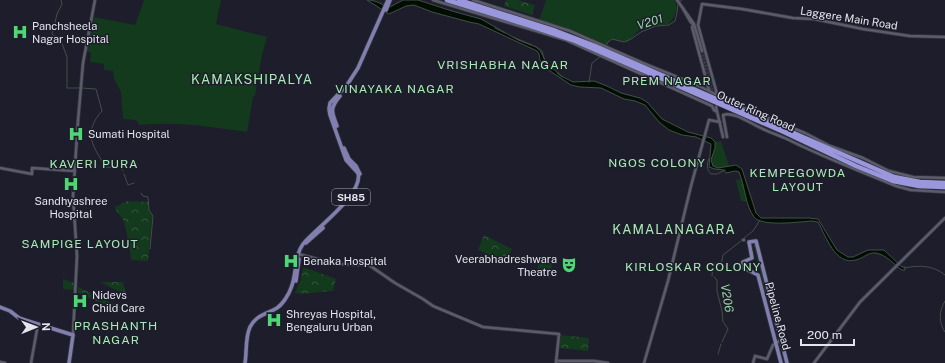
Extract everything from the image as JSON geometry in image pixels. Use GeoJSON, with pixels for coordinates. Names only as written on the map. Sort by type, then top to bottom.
{"type":"FeatureCollection","features":[{"type":"Feature","properties":{"kind":"highway","name":"Outer Ring Road"},"geometry":{"type":"LineString","coordinates":[[447,0],[493,16],[514,17],[556,30],[603,51],[633,68],[784,132],[856,166],[893,181],[919,186],[945,187]]}},
{"type":"Feature","properties":{"kind":"highway"},"geometry":{"type":"LineString","coordinates":[[459,0],[507,17]]}},
{"type":"Feature","properties":{"kind":"highway","name":"Outer Ring Road"},"geometry":{"type":"LineString","coordinates":[[507,17],[642,65],[848,158],[894,177],[920,182],[945,183]]}},
{"type":"Feature","properties":{"kind":"main road"},"geometry":{"type":"LineString","coordinates":[[387,2],[395,0]]}},
{"type":"Feature","properties":{"kind":"main road","name":"SH85"},"geometry":{"type":"LineString","coordinates":[[246,363],[252,328],[260,318],[280,309],[286,302],[296,282],[299,254],[307,242],[334,217],[356,191],[360,182],[361,175],[348,159],[332,109],[334,103],[351,84],[357,74],[387,2]]}},
{"type":"Feature","properties":{"kind":"main road","name":"Pipeline Road"},"geometry":{"type":"LineString","coordinates":[[782,363],[758,275],[742,267],[743,262],[752,258],[749,242],[756,241],[787,363]]}},
{"type":"Feature","properties":{"kind":"main road"},"geometry":{"type":"LineString","coordinates":[[0,307],[10,311],[19,318],[73,335],[69,363]]}},
{"type":"Feature","properties":{"kind":"street"},"geometry":{"type":"LineString","coordinates":[[73,335],[77,256],[73,196],[80,88],[83,63],[95,0]]}},
{"type":"Feature","properties":{"kind":"street"},"geometry":{"type":"LineString","coordinates":[[433,0],[493,16]]}},
{"type":"Feature","properties":{"kind":"street"},"geometry":{"type":"LineString","coordinates":[[473,0],[507,17],[570,31],[603,51]]}},
{"type":"Feature","properties":{"kind":"street"},"geometry":{"type":"LineString","coordinates":[[679,3],[694,26],[702,52]]}},
{"type":"Feature","properties":{"kind":"street","name":"Laggere Main Road"},"geometry":{"type":"LineString","coordinates":[[717,95],[698,25],[702,4],[742,9],[792,18],[814,19],[842,26],[910,36],[945,37]]}},
{"type":"Feature","properties":{"kind":"street"},"geometry":{"type":"LineString","coordinates":[[694,26],[698,25]]}},
{"type":"Feature","properties":{"kind":"street"},"geometry":{"type":"LineString","coordinates":[[694,26],[692,27],[709,90]]}},
{"type":"Feature","properties":{"kind":"street"},"geometry":{"type":"LineString","coordinates":[[642,65],[709,90],[739,106],[801,131],[830,146],[863,158],[889,171],[913,177],[945,178]]}},
{"type":"Feature","properties":{"kind":"street"},"geometry":{"type":"LineString","coordinates":[[633,68],[712,106],[716,111],[725,137],[722,115],[724,114],[744,118],[759,128],[792,141],[808,150],[896,186],[911,190],[945,192]]}},
{"type":"Feature","properties":{"kind":"street"},"geometry":{"type":"LineString","coordinates":[[644,363],[709,120],[720,122]]}},
{"type":"Feature","properties":{"kind":"street"},"geometry":{"type":"LineString","coordinates":[[0,168],[32,174],[32,168],[75,171]]}},
{"type":"Feature","properties":{"kind":"street"},"geometry":{"type":"LineString","coordinates":[[814,363],[860,302],[922,239],[945,218]]}},
{"type":"Feature","properties":{"kind":"street"},"geometry":{"type":"LineString","coordinates":[[299,254],[338,264],[369,264],[395,283],[433,306],[483,326],[559,334],[556,362],[594,361],[608,363]]}},
{"type":"Feature","properties":{"kind":"street"},"geometry":{"type":"LineString","coordinates":[[30,363],[38,324]]}},
{"type":"Feature","properties":{"kind":"street"},"geometry":{"type":"LineString","coordinates":[[753,363],[755,356],[767,359],[773,345],[781,340]]}},
{"type":"Feature","properties":{"kind":"street"},"geometry":{"type":"LineString","coordinates":[[0,362],[5,363]]}},
{"type":"Feature","properties":{"kind":"green space"},"geometry":{"type":"Polygon","coordinates":[[[144,0],[221,0],[216,24],[267,37],[262,55],[255,96],[253,97],[247,132],[180,124],[140,125],[136,120],[123,119],[121,92],[114,79],[113,71],[104,70],[104,64],[90,62],[91,53],[87,51],[94,17],[135,25],[144,0]]]}},
{"type":"Feature","properties":{"kind":"green space"},"geometry":{"type":"Polygon","coordinates":[[[506,0],[518,0],[535,5],[532,15],[504,6],[506,0]]]}},
{"type":"Feature","properties":{"kind":"green space"},"geometry":{"type":"Polygon","coordinates":[[[546,0],[675,0],[676,10],[675,16],[669,24],[639,30],[628,42],[610,39],[606,45],[571,30],[539,20],[546,0]]]}},
{"type":"Feature","properties":{"kind":"green space"},"geometry":{"type":"Polygon","coordinates":[[[721,141],[729,166],[718,168],[713,166],[712,157],[715,142],[721,141]]]}},
{"type":"Feature","properties":{"kind":"green space"},"geometry":{"type":"Polygon","coordinates":[[[742,179],[747,201],[741,201],[736,180],[742,179]]]}},
{"type":"Feature","properties":{"kind":"green space"},"geometry":{"type":"Polygon","coordinates":[[[127,201],[148,202],[149,210],[152,216],[148,261],[131,260],[124,223],[115,207],[127,201]]]}},
{"type":"Feature","properties":{"kind":"green space"},"geometry":{"type":"Polygon","coordinates":[[[484,235],[512,249],[506,262],[478,250],[484,235]]]}},
{"type":"Feature","properties":{"kind":"green space"},"geometry":{"type":"Polygon","coordinates":[[[753,242],[755,242],[768,293],[766,295],[753,242]]]}},
{"type":"Feature","properties":{"kind":"green space"},"geometry":{"type":"Polygon","coordinates":[[[540,261],[552,263],[550,278],[535,276],[540,261]]]}},
{"type":"Feature","properties":{"kind":"green space"},"geometry":{"type":"Polygon","coordinates":[[[303,267],[336,279],[333,291],[304,294],[295,293],[301,279],[303,267]]]}},
{"type":"Feature","properties":{"kind":"green space"},"geometry":{"type":"Polygon","coordinates":[[[63,279],[74,283],[74,290],[63,289],[63,279]]]}},
{"type":"Feature","properties":{"kind":"green space"},"geometry":{"type":"Polygon","coordinates":[[[100,282],[123,282],[126,295],[100,282]]]}},
{"type":"Feature","properties":{"kind":"green space"},"geometry":{"type":"Polygon","coordinates":[[[78,287],[125,309],[125,313],[78,293],[78,287]]]}},
{"type":"Feature","properties":{"kind":"green space"},"geometry":{"type":"Polygon","coordinates":[[[561,335],[589,338],[588,351],[559,348],[561,335]]]}},
{"type":"Feature","properties":{"kind":"shaded area"},"geometry":{"type":"Polygon","coordinates":[[[367,0],[390,7],[403,0],[418,0],[481,19],[518,40],[542,51],[545,62],[563,77],[573,82],[594,81],[621,93],[640,98],[647,102],[662,119],[688,132],[711,138],[715,142],[715,148],[711,160],[713,166],[718,168],[736,165],[742,169],[756,213],[761,218],[818,219],[837,250],[848,257],[853,257],[868,250],[884,250],[902,267],[905,267],[905,270],[902,270],[887,258],[876,253],[871,253],[856,260],[849,261],[842,259],[828,242],[818,222],[772,223],[758,220],[754,217],[749,207],[739,172],[735,171],[726,173],[724,170],[709,167],[711,144],[696,137],[682,135],[669,130],[659,122],[645,105],[624,99],[601,88],[571,85],[544,67],[537,51],[479,24],[432,12],[414,5],[406,6],[389,14],[367,0]]]}},
{"type":"Feature","properties":{"kind":"waterway"},"geometry":{"type":"LineString","coordinates":[[61,0],[62,4],[57,14],[52,34],[61,41],[67,57],[67,88],[79,88]]}},
{"type":"Feature","properties":{"kind":"waterway","name":"V201"},"geometry":{"type":"LineString","coordinates":[[606,46],[612,39],[624,42],[641,32],[656,26],[669,25],[675,21],[678,3],[682,0]]}},
{"type":"Feature","properties":{"kind":"waterway"},"geometry":{"type":"LineString","coordinates":[[495,28],[505,33]]}},
{"type":"Feature","properties":{"kind":"waterway"},"geometry":{"type":"LineString","coordinates":[[513,37],[532,45]]}},
{"type":"Feature","properties":{"kind":"waterway"},"geometry":{"type":"LineString","coordinates":[[535,46],[549,65]]}},
{"type":"Feature","properties":{"kind":"waterway","name":"V201"},"geometry":{"type":"LineString","coordinates":[[589,82],[592,63],[601,56]]}},
{"type":"Feature","properties":{"kind":"waterway"},"geometry":{"type":"LineString","coordinates":[[557,73],[562,77]]}},
{"type":"Feature","properties":{"kind":"waterway"},"geometry":{"type":"LineString","coordinates":[[82,88],[96,89],[102,111],[93,126],[91,132],[92,139],[94,146],[106,167],[117,168]]}},
{"type":"Feature","properties":{"kind":"waterway"},"geometry":{"type":"LineString","coordinates":[[709,158],[707,166],[708,171],[711,174],[717,174],[725,170]]}},
{"type":"Feature","properties":{"kind":"waterway"},"geometry":{"type":"LineString","coordinates":[[124,174],[128,185],[134,183]]}},
{"type":"Feature","properties":{"kind":"waterway"},"geometry":{"type":"LineString","coordinates":[[141,193],[143,196],[148,197],[149,210],[153,216],[150,249]]}},
{"type":"Feature","properties":{"kind":"waterway","name":"V206"},"geometry":{"type":"LineString","coordinates":[[744,238],[753,231],[760,220]]}},
{"type":"Feature","properties":{"kind":"waterway","name":"V206"},"geometry":{"type":"LineString","coordinates":[[712,276],[713,264],[721,265],[723,255],[741,241]]}},
{"type":"Feature","properties":{"kind":"waterway"},"geometry":{"type":"LineString","coordinates":[[904,268],[915,266],[926,267],[936,269],[945,275]]}},
{"type":"Feature","properties":{"kind":"waterway","name":"V206"},"geometry":{"type":"LineString","coordinates":[[714,277],[717,280],[717,291],[723,322]]}},
{"type":"Feature","properties":{"kind":"waterway"},"geometry":{"type":"LineString","coordinates":[[945,301],[941,309],[940,316],[941,324],[945,332]]}},
{"type":"Feature","properties":{"kind":"waterway","name":"V206"},"geometry":{"type":"LineString","coordinates":[[722,342],[728,329],[724,323]]}},
{"type":"Feature","properties":{"kind":"waterway","name":"V206"},"geometry":{"type":"LineString","coordinates":[[718,354],[721,344]]}},
{"type":"Feature","properties":{"kind":"tunnel"},"geometry":{"type":"LineString","coordinates":[[702,51],[713,94]]}},
{"type":"Feature","properties":{"kind":"place","name":"Panchsheela Nagar Hospital"},"geometry":{"type":"Point","coordinates":[20,32]}},
{"type":"Feature","properties":{"kind":"place","name":"Sumati Hospital"},"geometry":{"type":"Point","coordinates":[76,134]}},
{"type":"Feature","properties":{"kind":"place","name":"Sandhyashree Hospital"},"geometry":{"type":"Point","coordinates":[71,184]}},
{"type":"Feature","properties":{"kind":"place","name":"Benaka Hospital"},"geometry":{"type":"Point","coordinates":[291,261]}},
{"type":"Feature","properties":{"kind":"place","name":"Veerabhadreshwara Theatre"},"geometry":{"type":"Point","coordinates":[569,265]}},
{"type":"Feature","properties":{"kind":"place","name":"Nidevs Child Care"},"geometry":{"type":"Point","coordinates":[80,301]}},
{"type":"Feature","properties":{"kind":"place","name":"Shreyas Hospital, Bengaluru Urban"},"geometry":{"type":"Point","coordinates":[274,320]}},
{"type":"Feature","properties":{"kind":"district","name":"VRISHABHA NAGAR"},"geometry":{"type":"Point","coordinates":[503,65]}},
{"type":"Feature","properties":{"kind":"district","name":"KAMAKSHIPALYA"},"geometry":{"type":"Point","coordinates":[252,79]}},
{"type":"Feature","properties":{"kind":"district","name":"PREM NAGAR"},"geometry":{"type":"Point","coordinates":[667,81]}},
{"type":"Feature","properties":{"kind":"district","name":"VINAYAKA NAGAR"},"geometry":{"type":"Point","coordinates":[395,89]}},
{"type":"Feature","properties":{"kind":"district","name":"NGOS COLONY"},"geometry":{"type":"Point","coordinates":[657,163]}},
{"type":"Feature","properties":{"kind":"district","name":"KAVERI PURA"},"geometry":{"type":"Point","coordinates":[94,164]}},
{"type":"Feature","properties":{"kind":"district","name":"KEMPEGOWDA LAYOUT"},"geometry":{"type":"Point","coordinates":[798,180]}},
{"type":"Feature","properties":{"kind":"district","name":"KAMALANAGARA"},"geometry":{"type":"Point","coordinates":[674,229]}},
{"type":"Feature","properties":{"kind":"district","name":"SAMPIGE LAYOUT"},"geometry":{"type":"Point","coordinates":[80,244]}},
{"type":"Feature","properties":{"kind":"district","name":"KIRLOSKAR COLONY"},"geometry":{"type":"Point","coordinates":[693,267]}},
{"type":"Feature","properties":{"kind":"district","name":"PRASHANTH NAGAR"},"geometry":{"type":"Point","coordinates":[116,333]}}]}
